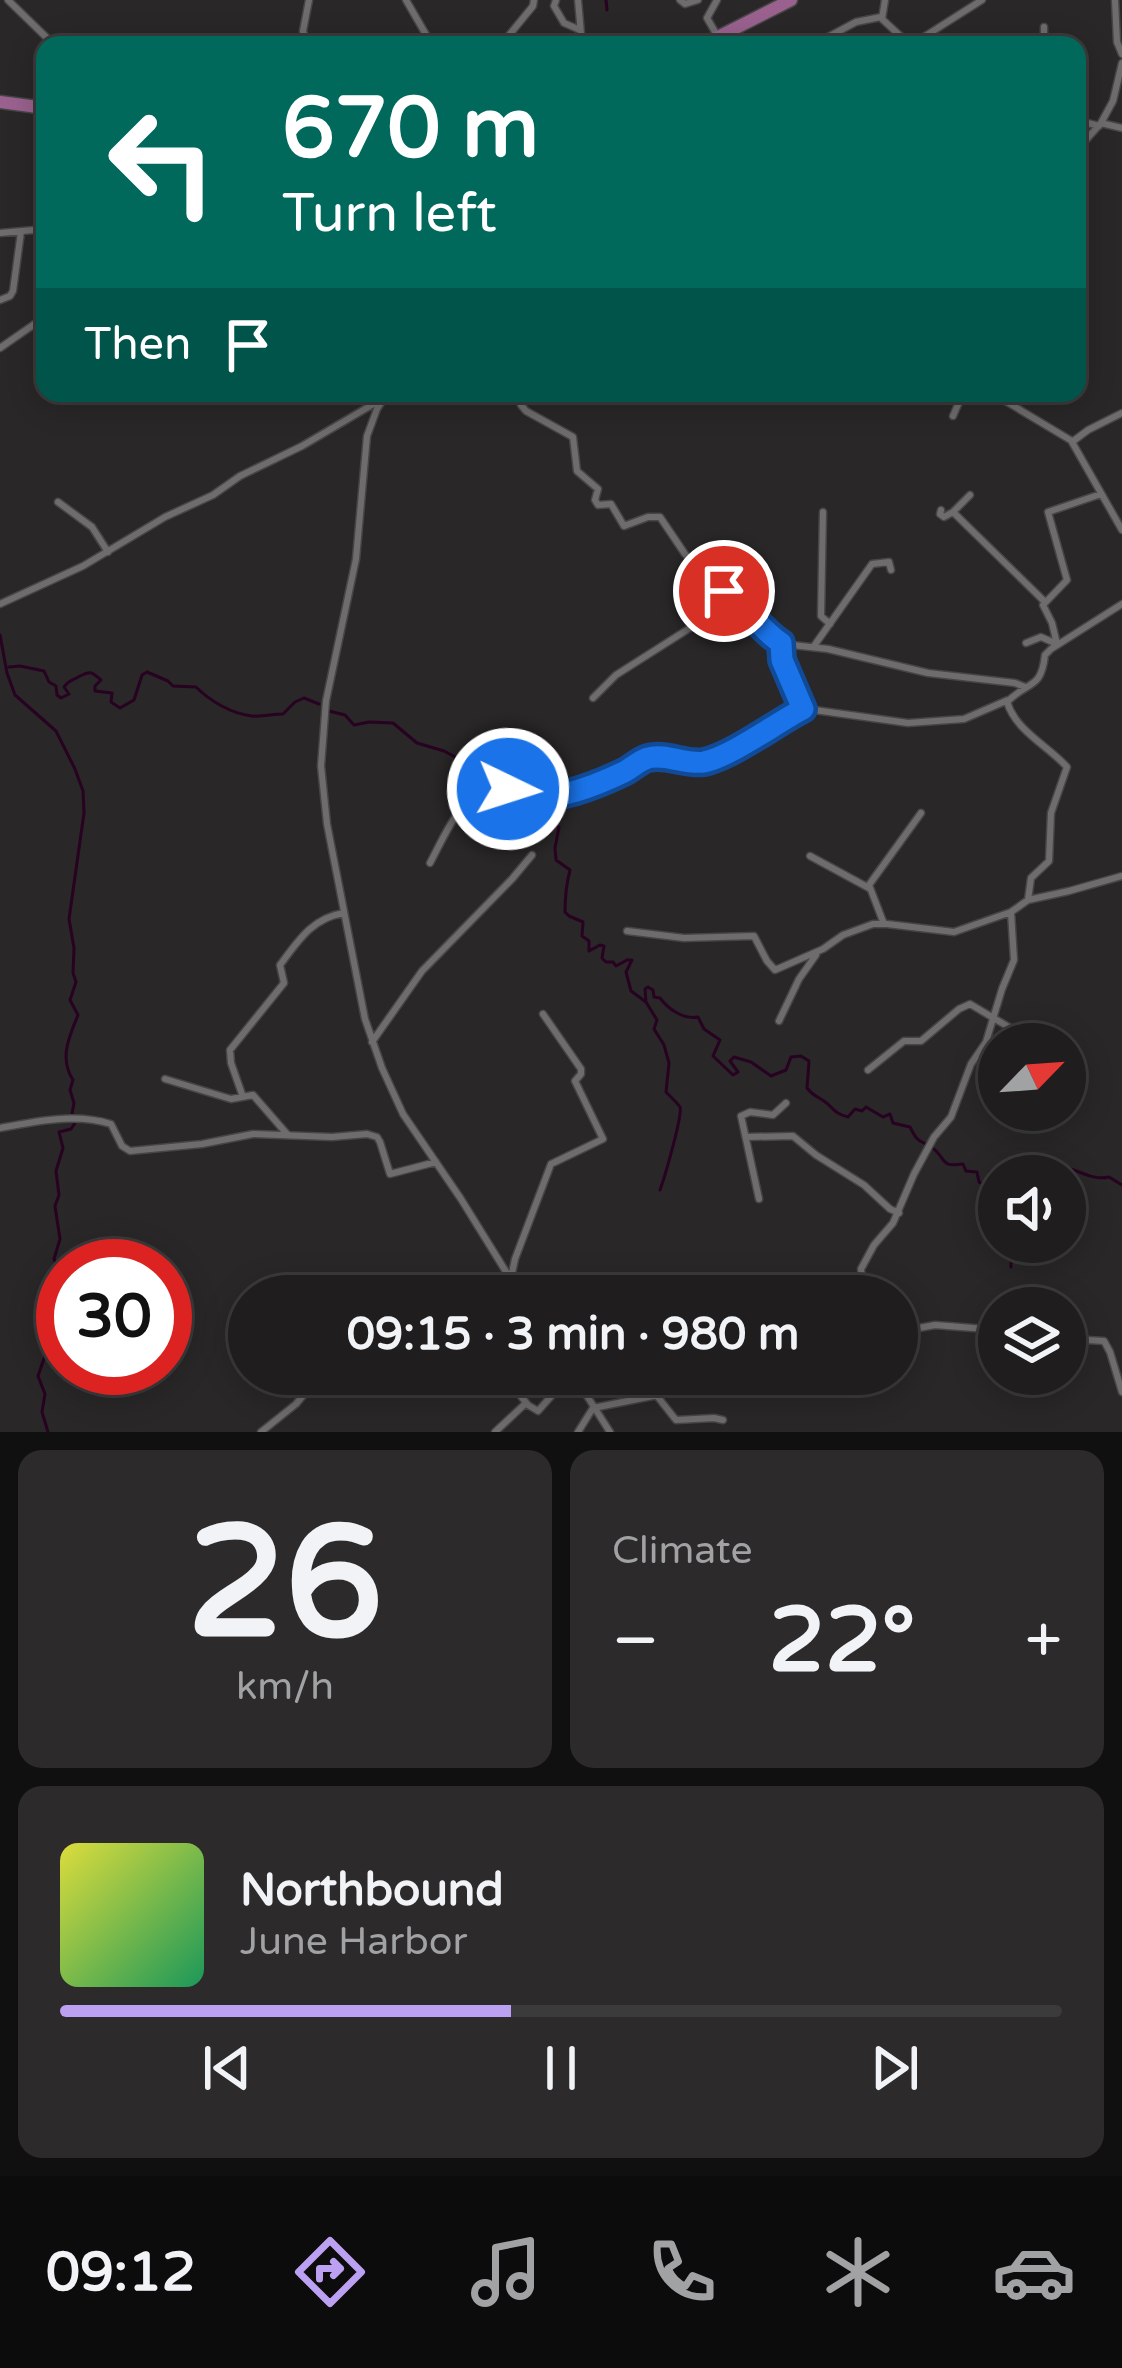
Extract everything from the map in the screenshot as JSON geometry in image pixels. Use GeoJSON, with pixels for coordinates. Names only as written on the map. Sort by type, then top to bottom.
{"type":"FeatureCollection","features":[{"type":"Feature","properties":{"kind":"main road"},"geometry":{"type":"LineString","coordinates":[[720,36],[791,0]]}},
{"type":"Feature","properties":{"kind":"main road"},"geometry":{"type":"LineString","coordinates":[[0,102],[36,106]]}},
{"type":"Feature","properties":{"kind":"street"},"geometry":{"type":"LineString","coordinates":[[8,0],[45,36]]}},
{"type":"Feature","properties":{"kind":"street"},"geometry":{"type":"LineString","coordinates":[[304,36],[309,0]]}},
{"type":"Feature","properties":{"kind":"street"},"geometry":{"type":"LineString","coordinates":[[508,36],[535,0]]}},
{"type":"Feature","properties":{"kind":"street"},"geometry":{"type":"LineString","coordinates":[[556,0],[554,6],[564,23],[580,30]]}},
{"type":"Feature","properties":{"kind":"street"},"geometry":{"type":"LineString","coordinates":[[578,0],[581,36]]}},
{"type":"Feature","properties":{"kind":"street"},"geometry":{"type":"LineString","coordinates":[[680,0],[685,4],[698,0]]}},
{"type":"Feature","properties":{"kind":"street"},"geometry":{"type":"LineString","coordinates":[[717,0],[707,19],[717,36]]}},
{"type":"Feature","properties":{"kind":"street"},"geometry":{"type":"LineString","coordinates":[[881,17],[885,0]]}},
{"type":"Feature","properties":{"kind":"street"},"geometry":{"type":"LineString","coordinates":[[927,36],[982,0]]}},
{"type":"Feature","properties":{"kind":"street"},"geometry":{"type":"LineString","coordinates":[[1086,140],[1113,101],[1122,58],[1115,0]]}},
{"type":"Feature","properties":{"kind":"street"},"geometry":{"type":"LineString","coordinates":[[404,2],[426,36]]}},
{"type":"Feature","properties":{"kind":"street"},"geometry":{"type":"LineString","coordinates":[[881,17],[899,36]]}},
{"type":"Feature","properties":{"kind":"street"},"geometry":{"type":"LineString","coordinates":[[830,36],[856,22],[881,17]]}},
{"type":"Feature","properties":{"kind":"street"},"geometry":{"type":"LineString","coordinates":[[1045,28],[1045,36]]}},
{"type":"Feature","properties":{"kind":"street"},"geometry":{"type":"LineString","coordinates":[[1086,121],[1122,128]]}},
{"type":"Feature","properties":{"kind":"street"},"geometry":{"type":"LineString","coordinates":[[0,233],[36,230]]}},
{"type":"Feature","properties":{"kind":"street"},"geometry":{"type":"LineString","coordinates":[[0,300],[13,291],[21,232]]}},
{"type":"Feature","properties":{"kind":"street"},"geometry":{"type":"LineString","coordinates":[[0,348],[36,323]]}},
{"type":"Feature","properties":{"kind":"street"},"geometry":{"type":"LineString","coordinates":[[0,604],[70,573],[374,402]]}},
{"type":"Feature","properties":{"kind":"street"},"geometry":{"type":"LineString","coordinates":[[382,402],[366,442],[356,560],[328,685],[322,736],[323,796],[372,1042],[403,1114],[510,1275]]}},
{"type":"Feature","properties":{"kind":"street"},"geometry":{"type":"LineString","coordinates":[[521,402],[524,409],[573,437],[576,469],[598,489],[598,505],[611,504],[624,526],[660,517],[685,554],[781,643],[1024,687]]}},
{"type":"Feature","properties":{"kind":"street"},"geometry":{"type":"LineString","coordinates":[[952,416],[959,402]]}},
{"type":"Feature","properties":{"kind":"street"},"geometry":{"type":"LineString","coordinates":[[1007,402],[1072,441],[1122,530]]}},
{"type":"Feature","properties":{"kind":"street"},"geometry":{"type":"LineString","coordinates":[[1072,441],[1122,413]]}},
{"type":"Feature","properties":{"kind":"street"},"geometry":{"type":"LineString","coordinates":[[1057,644],[1044,601],[1067,580],[1048,512],[1101,494]]}},
{"type":"Feature","properties":{"kind":"street"},"geometry":{"type":"LineString","coordinates":[[941,510],[944,517],[970,496]]}},
{"type":"Feature","properties":{"kind":"street"},"geometry":{"type":"LineString","coordinates":[[58,502],[92,527],[108,552]]}},
{"type":"Feature","properties":{"kind":"street"},"geometry":{"type":"LineString","coordinates":[[824,512],[821,616],[830,624]]}},
{"type":"Feature","properties":{"kind":"street"},"geometry":{"type":"LineString","coordinates":[[953,512],[1044,601]]}},
{"type":"Feature","properties":{"kind":"street"},"geometry":{"type":"LineString","coordinates":[[814,646],[872,564],[889,562],[891,570]]}},
{"type":"Feature","properties":{"kind":"street"},"geometry":{"type":"LineString","coordinates":[[593,698],[616,675],[733,596]]}},
{"type":"Feature","properties":{"kind":"street"},"geometry":{"type":"LineString","coordinates":[[430,863],[459,807],[494,780],[502,779],[518,796],[543,796],[593,785],[650,758],[707,761],[803,709],[897,723],[964,719],[1008,700],[1042,676],[1046,655],[1057,644],[1122,604]]}},
{"type":"Feature","properties":{"kind":"street"},"geometry":{"type":"LineString","coordinates":[[1026,643],[1040,637],[1057,644]]}},
{"type":"Feature","properties":{"kind":"street"},"geometry":{"type":"LineString","coordinates":[[781,643],[782,660],[803,709]]}},
{"type":"Feature","properties":{"kind":"street"},"geometry":{"type":"LineString","coordinates":[[1008,700],[1007,707],[1018,723],[1067,767],[1051,814],[1048,863],[1031,878],[1028,900]]}},
{"type":"Feature","properties":{"kind":"street"},"geometry":{"type":"LineString","coordinates":[[884,924],[870,882],[921,813]]}},
{"type":"Feature","properties":{"kind":"street"},"geometry":{"type":"LineString","coordinates":[[372,1042],[421,972],[532,855]]}},
{"type":"Feature","properties":{"kind":"street"},"geometry":{"type":"LineString","coordinates":[[810,856],[869,888]]}},
{"type":"Feature","properties":{"kind":"street"},"geometry":{"type":"LineString","coordinates":[[628,932],[684,938],[754,935],[776,970],[864,926],[954,932],[1012,912],[1028,900],[1122,876]]}},
{"type":"Feature","properties":{"kind":"street"},"geometry":{"type":"LineString","coordinates":[[862,1275],[874,1245],[899,1213],[928,1146],[951,1118],[969,1070],[985,1046],[1014,960],[1012,912]]}},
{"type":"Feature","properties":{"kind":"street"},"geometry":{"type":"LineString","coordinates":[[243,1097],[230,1064],[230,1050],[284,983],[280,965],[307,930],[324,918],[344,913]]}},
{"type":"Feature","properties":{"kind":"street"},"geometry":{"type":"LineString","coordinates":[[778,1022],[818,952]]}},
{"type":"Feature","properties":{"kind":"street"},"geometry":{"type":"LineString","coordinates":[[868,1070],[904,1041],[921,1041],[967,1005],[1003,1023]]}},
{"type":"Feature","properties":{"kind":"street"},"geometry":{"type":"LineString","coordinates":[[512,1275],[551,1164],[604,1139],[575,1081],[581,1069],[543,1014]]}},
{"type":"Feature","properties":{"kind":"street"},"geometry":{"type":"LineString","coordinates":[[165,1079],[231,1100],[250,1094],[287,1134]]}},
{"type":"Feature","properties":{"kind":"street"},"geometry":{"type":"LineString","coordinates":[[759,1199],[741,1118],[745,1113],[773,1114],[786,1103]]}},
{"type":"Feature","properties":{"kind":"street"},"geometry":{"type":"LineString","coordinates":[[0,1128],[47,1120],[109,1123],[130,1151],[238,1136],[372,1135],[380,1142],[390,1174],[436,1162]]}},
{"type":"Feature","properties":{"kind":"street"},"geometry":{"type":"LineString","coordinates":[[746,1137],[794,1136],[899,1213]]}},
{"type":"Feature","properties":{"kind":"street"},"geometry":{"type":"LineString","coordinates":[[918,1327],[978,1329]]}},
{"type":"Feature","properties":{"kind":"street"},"geometry":{"type":"LineString","coordinates":[[1086,1340],[1104,1341],[1122,1392]]}},
{"type":"Feature","properties":{"kind":"street"},"geometry":{"type":"LineString","coordinates":[[261,1432],[304,1395]]}},
{"type":"Feature","properties":{"kind":"street"},"geometry":{"type":"LineString","coordinates":[[520,1395],[534,1410],[553,1395]]}},
{"type":"Feature","properties":{"kind":"street"},"geometry":{"type":"LineString","coordinates":[[585,1395],[610,1432]]}},
{"type":"Feature","properties":{"kind":"street"},"geometry":{"type":"LineString","coordinates":[[578,1432],[593,1408],[655,1396],[674,1419],[723,1420]]}},
{"type":"Feature","properties":{"kind":"street"},"geometry":{"type":"LineString","coordinates":[[495,1432],[526,1403]]}},
{"type":"Feature","properties":{"kind":"waterway"},"geometry":{"type":"LineString","coordinates":[[606,0],[607,10]]}},
{"type":"Feature","properties":{"kind":"waterway"},"geometry":{"type":"LineString","coordinates":[[0,635],[15,695],[56,731],[83,791],[69,919],[76,982],[70,1000],[78,1015],[66,1056],[73,1080],[72,1114]]}},
{"type":"Feature","properties":{"kind":"waterway"},"geometry":{"type":"LineString","coordinates":[[9,667],[44,671],[61,698],[69,694],[64,687],[68,683],[93,673],[101,680],[95,691],[112,693],[111,702],[120,708],[134,700],[147,672],[173,686],[196,687],[244,715],[283,714],[304,698],[319,704]]}},
{"type":"Feature","properties":{"kind":"waterway"},"geometry":{"type":"LineString","coordinates":[[329,711],[345,715],[354,725],[393,723],[417,743],[461,760],[476,746],[488,751],[488,743],[494,744],[496,752],[507,754],[496,758],[494,772],[502,777],[497,785],[504,790],[502,796],[531,803],[520,810],[535,829],[550,832],[559,827],[556,860],[570,870],[565,912],[583,922],[582,936],[589,941],[589,951],[604,946],[602,958],[616,966],[632,960],[626,972],[631,991],[646,1002],[664,1045],[669,1063],[666,1092],[680,1112],[660,1190]]}},
{"type":"Feature","properties":{"kind":"waterway"},"geometry":{"type":"LineString","coordinates":[[646,1002],[648,987],[677,1013],[698,1017],[704,1029],[720,1040],[713,1056],[733,1075],[738,1072],[730,1061],[734,1057],[771,1076],[786,1070],[791,1057],[801,1056],[809,1061],[807,1088],[836,1112],[848,1117],[866,1107],[883,1117],[890,1114],[893,1123],[910,1127],[946,1163],[963,1164],[966,1171],[977,1172],[984,1185],[990,1182],[990,1172],[1009,1166],[1008,1173],[1013,1175],[1051,1165],[1109,1177],[1122,1185]]}},
{"type":"Feature","properties":{"kind":"waterway"},"geometry":{"type":"LineString","coordinates":[[48,1432],[42,1412],[45,1394],[38,1376],[47,1350],[59,1271],[54,1259],[60,1239],[55,1206],[59,1195],[56,1171],[63,1148],[59,1132],[75,1123]]}},
{"type":"Feature","properties":{"kind":"route"},"geometry":{"type":"LineString","coordinates":[[508,789],[518,796],[559,794],[581,790],[650,758],[707,761],[803,709],[779,652],[781,643],[724,591]]}}]}
